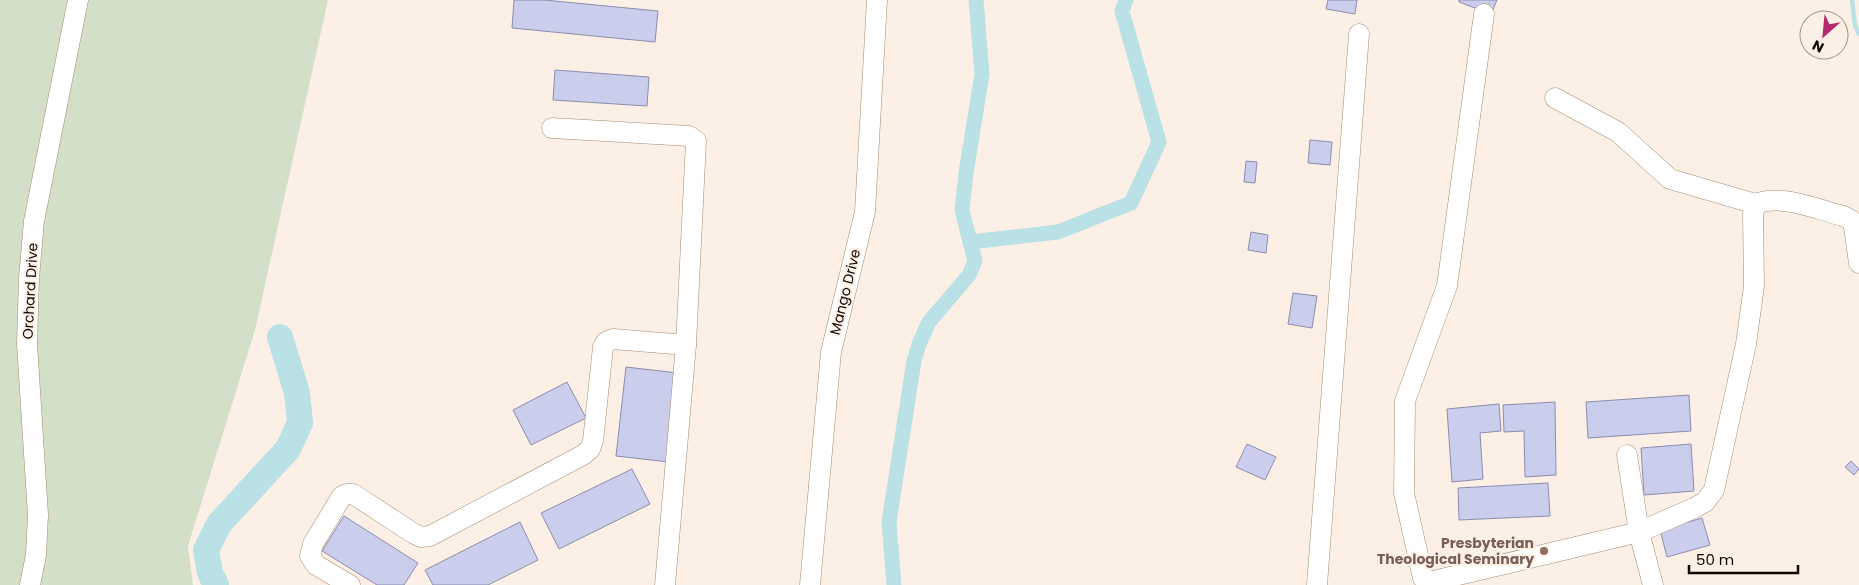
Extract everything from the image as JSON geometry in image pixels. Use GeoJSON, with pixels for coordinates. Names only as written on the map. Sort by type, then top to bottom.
{"type":"FeatureCollection","features":[{"type":"Feature","properties":{"kind":"street","name":"Orchard Drive"},"geometry":{"type":"LineString","coordinates":[[30,585],[36,555],[38,515],[27,344],[29,278],[34,221],[78,0]]}},
{"type":"Feature","properties":{"kind":"street","name":"Mango Drive"},"geometry":{"type":"LineString","coordinates":[[810,585],[831,352],[864,212],[878,0]]}},
{"type":"Feature","properties":{"kind":"street"},"geometry":{"type":"LineString","coordinates":[[1484,14],[1446,286],[1405,401],[1404,493],[1423,578],[1429,582],[1639,532],[1705,502],[1714,490],[1746,344],[1754,286],[1753,214],[1756,204]]}},
{"type":"Feature","properties":{"kind":"street"},"geometry":{"type":"LineString","coordinates":[[1317,585],[1359,34]]}},
{"type":"Feature","properties":{"kind":"street"},"geometry":{"type":"LineString","coordinates":[[1555,98],[1618,132],[1670,179],[1756,204],[1778,199],[1843,216],[1851,220],[1859,263]]}},
{"type":"Feature","properties":{"kind":"street"},"geometry":{"type":"LineString","coordinates":[[552,128],[689,136],[696,141],[686,345],[665,585]]}},
{"type":"Feature","properties":{"kind":"street"},"geometry":{"type":"LineString","coordinates":[[350,585],[316,565],[310,556],[312,544],[342,496],[353,494],[413,533],[421,537],[430,536],[583,455],[590,449],[593,440],[603,347],[606,342],[613,340],[686,345]]}},
{"type":"Feature","properties":{"kind":"street"},"geometry":{"type":"LineString","coordinates":[[1627,455],[1639,532],[1653,585]]}},
{"type":"Feature","properties":{"kind":"green space"},"geometry":{"type":"Polygon","coordinates":[[[0,0],[328,0],[255,330],[188,546],[193,585],[0,585],[0,0]]]}},
{"type":"Feature","properties":{"kind":"building"},"geometry":{"type":"Polygon","coordinates":[[[514,0],[544,0],[658,11],[655,42],[512,28],[514,0]]]}},
{"type":"Feature","properties":{"kind":"building"},"geometry":{"type":"Polygon","coordinates":[[[1328,0],[1357,0],[1355,14],[1326,9],[1328,0]]]}},
{"type":"Feature","properties":{"kind":"building"},"geometry":{"type":"Polygon","coordinates":[[[1459,0],[1497,0],[1491,14],[1459,2],[1459,0]]]}},
{"type":"Feature","properties":{"kind":"building"},"geometry":{"type":"Polygon","coordinates":[[[555,70],[649,77],[647,106],[553,100],[555,70]]]}},
{"type":"Feature","properties":{"kind":"building"},"geometry":{"type":"Polygon","coordinates":[[[1310,140],[1332,142],[1330,165],[1308,163],[1310,140]]]}},
{"type":"Feature","properties":{"kind":"building"},"geometry":{"type":"Polygon","coordinates":[[[1246,161],[1257,162],[1255,183],[1244,182],[1246,161]]]}},
{"type":"Feature","properties":{"kind":"building"},"geometry":{"type":"Polygon","coordinates":[[[1251,232],[1268,235],[1266,253],[1248,250],[1251,232]]]}},
{"type":"Feature","properties":{"kind":"building"},"geometry":{"type":"Polygon","coordinates":[[[1293,293],[1317,296],[1312,328],[1288,324],[1293,293]]]}},
{"type":"Feature","properties":{"kind":"building"},"geometry":{"type":"Polygon","coordinates":[[[626,367],[678,373],[669,462],[616,456],[626,367]]]}},
{"type":"Feature","properties":{"kind":"building"},"geometry":{"type":"Polygon","coordinates":[[[567,382],[586,418],[531,445],[513,410],[567,382]]]}},
{"type":"Feature","properties":{"kind":"building"},"geometry":{"type":"Polygon","coordinates":[[[1689,395],[1691,431],[1588,438],[1586,402],[1689,395]]]}},
{"type":"Feature","properties":{"kind":"building"},"geometry":{"type":"Polygon","coordinates":[[[1555,402],[1556,475],[1525,477],[1524,431],[1504,432],[1503,405],[1555,402]]]}},
{"type":"Feature","properties":{"kind":"building"},"geometry":{"type":"Polygon","coordinates":[[[1499,404],[1501,431],[1480,433],[1483,479],[1452,482],[1447,409],[1499,404]]]}},
{"type":"Feature","properties":{"kind":"building"},"geometry":{"type":"Polygon","coordinates":[[[1247,444],[1276,457],[1265,480],[1236,467],[1247,444]]]}},
{"type":"Feature","properties":{"kind":"building"},"geometry":{"type":"Polygon","coordinates":[[[1691,444],[1694,491],[1644,495],[1641,448],[1691,444]]]}},
{"type":"Feature","properties":{"kind":"building"},"geometry":{"type":"Polygon","coordinates":[[[1851,461],[1859,469],[1854,475],[1845,467],[1851,461]]]}},
{"type":"Feature","properties":{"kind":"building"},"geometry":{"type":"Polygon","coordinates":[[[632,469],[650,504],[559,549],[541,513],[632,469]]]}},
{"type":"Feature","properties":{"kind":"building"},"geometry":{"type":"Polygon","coordinates":[[[1548,483],[1550,516],[1459,520],[1458,488],[1548,483]]]}},
{"type":"Feature","properties":{"kind":"building"},"geometry":{"type":"Polygon","coordinates":[[[344,516],[418,563],[404,585],[377,585],[322,551],[344,516]]]}},
{"type":"Feature","properties":{"kind":"building"},"geometry":{"type":"Polygon","coordinates":[[[1702,518],[1710,545],[1667,557],[1660,530],[1702,518]]]}},
{"type":"Feature","properties":{"kind":"building"},"geometry":{"type":"Polygon","coordinates":[[[520,522],[538,560],[488,585],[433,585],[425,570],[520,522]]]}},
{"type":"Feature","properties":{"kind":"waterway"},"geometry":{"type":"LineString","coordinates":[[894,585],[889,522],[914,361],[929,322],[969,275],[975,261],[962,210],[982,74],[976,0]]}},
{"type":"Feature","properties":{"kind":"waterway"},"geometry":{"type":"LineString","coordinates":[[970,242],[1058,232],[1131,203],[1159,142],[1122,11],[1126,0]]}},
{"type":"Feature","properties":{"kind":"waterway"},"geometry":{"type":"LineString","coordinates":[[1852,0],[1855,25],[1859,34]]}},
{"type":"Feature","properties":{"kind":"waterway"},"geometry":{"type":"LineString","coordinates":[[216,585],[210,573],[206,550],[219,524],[288,449],[300,423],[297,393],[280,337]]}},
{"type":"Feature","properties":{"kind":"place","name":"Presbyterian Theological Seminary"},"geometry":{"type":"Point","coordinates":[1544,551]}}]}
